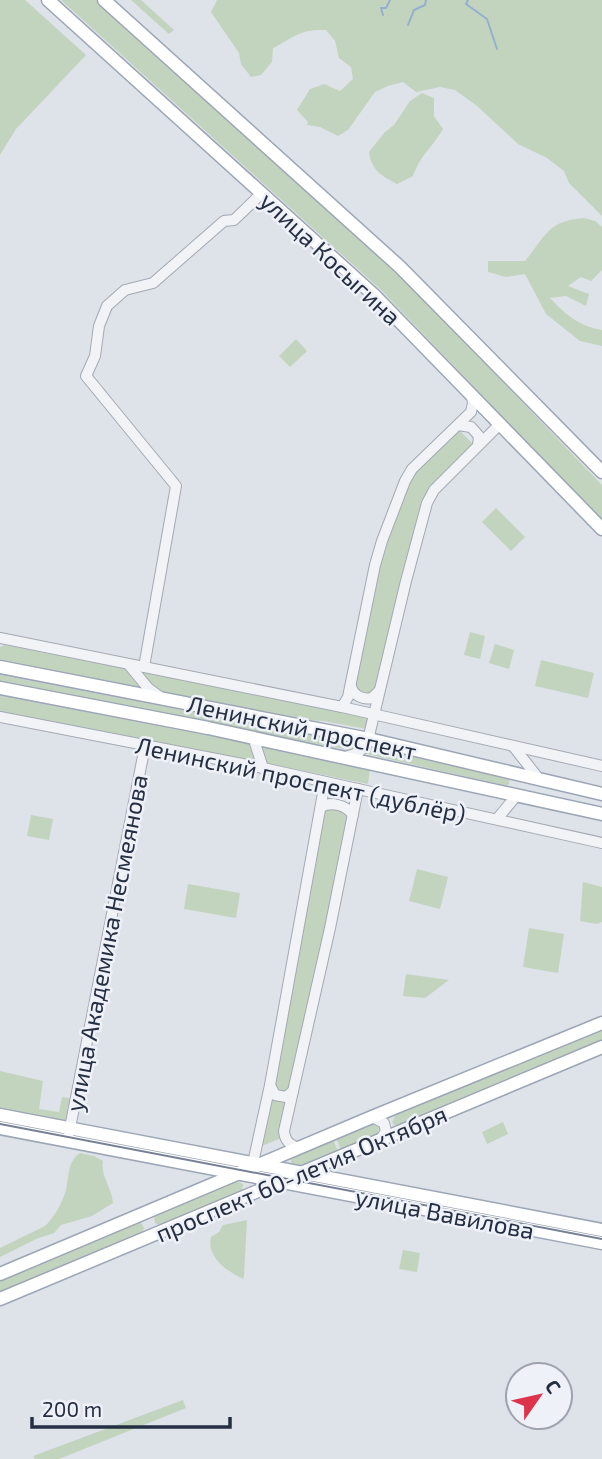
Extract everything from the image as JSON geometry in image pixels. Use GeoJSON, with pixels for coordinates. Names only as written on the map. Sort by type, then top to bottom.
{"type":"FeatureCollection","features":[{"type":"Feature","properties":{"kind":"main road","name":"улица Косыгина"},"geometry":{"type":"LineString","coordinates":[[48,0],[374,295],[602,529]]}},
{"type":"Feature","properties":{"kind":"main road","name":"улица Косыгина"},"geometry":{"type":"LineString","coordinates":[[104,0],[400,267],[602,472]]}},
{"type":"Feature","properties":{"kind":"main road","name":"Ленинский проспект"},"geometry":{"type":"LineString","coordinates":[[0,667],[369,740],[602,794]]}},
{"type":"Feature","properties":{"kind":"main road","name":"Ленинский проспект"},"geometry":{"type":"LineString","coordinates":[[0,688],[253,737],[602,814]]}},
{"type":"Feature","properties":{"kind":"main road","name":"проспект 60-летия Октября"},"geometry":{"type":"LineString","coordinates":[[0,1274],[203,1189],[257,1163],[602,1023]]}},
{"type":"Feature","properties":{"kind":"main road","name":"проспект 60-летия Октября"},"geometry":{"type":"LineString","coordinates":[[0,1299],[602,1047]]}},
{"type":"Feature","properties":{"kind":"main road","name":"улица Вавилова"},"geometry":{"type":"LineString","coordinates":[[0,1115],[68,1135],[200,1165],[602,1243]]}},
{"type":"Feature","properties":{"kind":"main road","name":"улица Вавилова"},"geometry":{"type":"LineString","coordinates":[[0,1128],[68,1135],[257,1163],[602,1230]]}},
{"type":"Feature","properties":{"kind":"main road"},"geometry":{"type":"LineString","coordinates":[[341,1155],[336,1165],[337,1170],[346,1180]]}},
{"type":"Feature","properties":{"kind":"main road"},"geometry":{"type":"LineString","coordinates":[[200,1165],[211,1178],[203,1189]]}},
{"type":"Feature","properties":{"kind":"street"},"geometry":{"type":"LineString","coordinates":[[144,667],[176,486],[86,376],[95,356],[99,326],[107,306],[125,290],[153,283],[224,221],[234,219],[261,194]]}},
{"type":"Feature","properties":{"kind":"street"},"geometry":{"type":"LineString","coordinates":[[342,707],[351,685],[375,565],[395,503],[408,474],[473,408],[471,395]]}},
{"type":"Feature","properties":{"kind":"street"},"geometry":{"type":"LineString","coordinates":[[345,757],[363,749],[369,740],[427,503],[435,490],[500,424]]}},
{"type":"Feature","properties":{"kind":"street"},"geometry":{"type":"LineString","coordinates":[[458,425],[471,426],[479,436],[478,446]]}},
{"type":"Feature","properties":{"kind":"street"},"geometry":{"type":"LineString","coordinates":[[0,638],[375,714],[602,766]]}},
{"type":"Feature","properties":{"kind":"street"},"geometry":{"type":"LineString","coordinates":[[126,663],[153,692],[163,698]]}},
{"type":"Feature","properties":{"kind":"street"},"geometry":{"type":"LineString","coordinates":[[351,685],[354,693],[361,697],[372,698],[380,691]]}},
{"type":"Feature","properties":{"kind":"street","name":"Ленинский проспект (дублёр)"},"geometry":{"type":"LineString","coordinates":[[0,718],[263,768],[602,843]]}},
{"type":"Feature","properties":{"kind":"street"},"geometry":{"type":"LineString","coordinates":[[253,737],[263,768]]}},
{"type":"Feature","properties":{"kind":"street","name":"улица Академика Несмеянова"},"geometry":{"type":"LineString","coordinates":[[68,1135],[145,746]]}},
{"type":"Feature","properties":{"kind":"street"},"geometry":{"type":"LineString","coordinates":[[513,746],[539,779]]}},
{"type":"Feature","properties":{"kind":"street"},"geometry":{"type":"LineString","coordinates":[[257,1163],[325,782]]}},
{"type":"Feature","properties":{"kind":"street"},"geometry":{"type":"LineString","coordinates":[[298,1148],[289,1144],[284,1131],[358,789]]}},
{"type":"Feature","properties":{"kind":"street"},"geometry":{"type":"LineString","coordinates":[[497,819],[517,795]]}},
{"type":"Feature","properties":{"kind":"street"},"geometry":{"type":"LineString","coordinates":[[321,807],[330,803],[344,807],[353,815]]}},
{"type":"Feature","properties":{"kind":"street"},"geometry":{"type":"LineString","coordinates":[[270,1085],[275,1095],[286,1097],[293,1091]]}},
{"type":"Feature","properties":{"kind":"street"},"geometry":{"type":"LineString","coordinates":[[267,1099],[275,1096],[286,1098],[291,1103]]}},
{"type":"Feature","properties":{"kind":"street"},"geometry":{"type":"LineString","coordinates":[[394,1108],[389,1116],[391,1124],[397,1130],[402,1130]]}},
{"type":"Feature","properties":{"kind":"street"},"geometry":{"type":"LineString","coordinates":[[372,1117],[384,1123],[386,1131],[382,1139]]}},
{"type":"Feature","properties":{"kind":"green space"},"geometry":{"type":"Polygon","coordinates":[[[0,0],[25,0],[86,55],[16,129],[0,155],[0,0]]]}},
{"type":"Feature","properties":{"kind":"green space"},"geometry":{"type":"Polygon","coordinates":[[[61,0],[96,0],[373,247],[602,485],[602,520],[381,290],[61,0]]]}},
{"type":"Feature","properties":{"kind":"green space"},"geometry":{"type":"Polygon","coordinates":[[[131,0],[141,0],[174,30],[169,34],[131,0]]]}},
{"type":"Feature","properties":{"kind":"green space"},"geometry":{"type":"Polygon","coordinates":[[[217,0],[602,0],[602,216],[569,183],[564,171],[547,158],[518,144],[477,106],[455,90],[440,87],[416,92],[403,82],[375,92],[348,130],[338,136],[320,127],[307,125],[308,122],[297,110],[310,89],[324,84],[340,91],[353,79],[351,67],[339,58],[335,41],[326,30],[298,34],[273,48],[272,62],[261,75],[251,77],[241,64],[239,53],[211,12],[217,0]]]}},
{"type":"Feature","properties":{"kind":"green space"},"geometry":{"type":"Polygon","coordinates":[[[422,93],[434,98],[434,116],[443,129],[413,176],[397,184],[378,172],[369,152],[394,125],[410,101],[422,93]]]}},
{"type":"Feature","properties":{"kind":"green space"},"geometry":{"type":"Polygon","coordinates":[[[584,218],[595,221],[602,227],[602,270],[591,281],[581,277],[568,286],[589,294],[586,306],[566,296],[550,298],[573,319],[602,330],[602,346],[580,341],[546,314],[525,274],[506,277],[488,272],[488,261],[525,261],[548,231],[562,222],[584,218]]]}},
{"type":"Feature","properties":{"kind":"green space"},"geometry":{"type":"Polygon","coordinates":[[[296,339],[307,351],[290,367],[279,356],[296,339]]]}},
{"type":"Feature","properties":{"kind":"green space"},"geometry":{"type":"Polygon","coordinates":[[[458,429],[474,445],[425,498],[419,511],[374,693],[370,696],[353,688],[380,568],[397,509],[414,472],[458,429]]]}},
{"type":"Feature","properties":{"kind":"green space"},"geometry":{"type":"Polygon","coordinates":[[[496,508],[525,537],[511,551],[482,522],[496,508]]]}},
{"type":"Feature","properties":{"kind":"green space"},"geometry":{"type":"Polygon","coordinates":[[[470,632],[485,636],[480,659],[464,655],[470,632]]]}},
{"type":"Feature","properties":{"kind":"green space"},"geometry":{"type":"Polygon","coordinates":[[[495,644],[514,650],[509,669],[489,663],[495,644]]]}},
{"type":"Feature","properties":{"kind":"green space"},"geometry":{"type":"Polygon","coordinates":[[[5,645],[133,670],[143,688],[4,661],[0,659],[0,647],[5,645]]]}},
{"type":"Feature","properties":{"kind":"green space"},"geometry":{"type":"Polygon","coordinates":[[[541,660],[594,673],[588,698],[535,686],[541,660]]]}},
{"type":"Feature","properties":{"kind":"green space"},"geometry":{"type":"Polygon","coordinates":[[[142,670],[366,716],[367,729],[304,720],[157,691],[142,670]]]}},
{"type":"Feature","properties":{"kind":"green space"},"geometry":{"type":"Polygon","coordinates":[[[0,675],[363,745],[355,751],[0,683],[0,675]]]}},
{"type":"Feature","properties":{"kind":"green space"},"geometry":{"type":"Polygon","coordinates":[[[0,696],[249,743],[257,761],[182,750],[0,714],[0,696]]]}},
{"type":"Feature","properties":{"kind":"green space"},"geometry":{"type":"Polygon","coordinates":[[[258,745],[370,768],[368,784],[265,763],[258,745]]]}},
{"type":"Feature","properties":{"kind":"green space"},"geometry":{"type":"Polygon","coordinates":[[[369,747],[510,779],[508,786],[362,753],[369,747]]]}},
{"type":"Feature","properties":{"kind":"green space"},"geometry":{"type":"Polygon","coordinates":[[[325,808],[346,810],[348,815],[291,1090],[287,1095],[275,1092],[272,1085],[325,808]]]}},
{"type":"Feature","properties":{"kind":"green space"},"geometry":{"type":"Polygon","coordinates":[[[31,815],[53,819],[49,840],[27,836],[31,815]]]}},
{"type":"Feature","properties":{"kind":"green space"},"geometry":{"type":"Polygon","coordinates":[[[417,869],[448,877],[440,909],[409,901],[417,869]]]}},
{"type":"Feature","properties":{"kind":"green space"},"geometry":{"type":"Polygon","coordinates":[[[583,882],[602,887],[602,922],[597,924],[580,921],[583,882]]]}},
{"type":"Feature","properties":{"kind":"green space"},"geometry":{"type":"Polygon","coordinates":[[[188,884],[240,893],[236,918],[184,909],[188,884]]]}},
{"type":"Feature","properties":{"kind":"green space"},"geometry":{"type":"Polygon","coordinates":[[[529,928],[564,934],[558,973],[523,967],[529,928]]]}},
{"type":"Feature","properties":{"kind":"green space"},"geometry":{"type":"Polygon","coordinates":[[[406,974],[449,980],[425,998],[403,996],[406,974]]]}},
{"type":"Feature","properties":{"kind":"green space"},"geometry":{"type":"Polygon","coordinates":[[[602,1028],[602,1042],[399,1126],[392,1122],[396,1114],[602,1028]]]}},
{"type":"Feature","properties":{"kind":"green space"},"geometry":{"type":"Polygon","coordinates":[[[0,1071],[43,1081],[39,1109],[59,1112],[62,1097],[74,1099],[69,1123],[0,1110],[0,1071]]]}},
{"type":"Feature","properties":{"kind":"green space"},"geometry":{"type":"Polygon","coordinates":[[[270,1101],[287,1101],[281,1138],[262,1146],[270,1101]]]}},
{"type":"Feature","properties":{"kind":"green space"},"geometry":{"type":"Polygon","coordinates":[[[372,1122],[380,1126],[377,1135],[341,1150],[336,1138],[372,1122]]]}},
{"type":"Feature","properties":{"kind":"green space"},"geometry":{"type":"Polygon","coordinates":[[[503,1122],[508,1134],[487,1144],[482,1132],[503,1122]]]}},
{"type":"Feature","properties":{"kind":"green space"},"geometry":{"type":"Polygon","coordinates":[[[333,1139],[338,1152],[299,1167],[292,1166],[292,1156],[333,1139]]]}},
{"type":"Feature","properties":{"kind":"green space"},"geometry":{"type":"Polygon","coordinates":[[[80,1153],[103,1161],[103,1171],[113,1203],[92,1216],[61,1225],[54,1233],[0,1257],[0,1248],[45,1226],[52,1219],[66,1190],[71,1165],[80,1153]]]}},
{"type":"Feature","properties":{"kind":"green space"},"geometry":{"type":"Polygon","coordinates":[[[236,1181],[243,1184],[242,1190],[237,1194],[162,1226],[155,1223],[154,1215],[236,1181]]]}},
{"type":"Feature","properties":{"kind":"green space"},"geometry":{"type":"Polygon","coordinates":[[[247,1220],[243,1279],[219,1263],[210,1244],[211,1237],[219,1232],[223,1225],[247,1220]]]}},
{"type":"Feature","properties":{"kind":"green space"},"geometry":{"type":"Polygon","coordinates":[[[140,1221],[144,1228],[142,1233],[0,1292],[0,1277],[140,1221]]]}},
{"type":"Feature","properties":{"kind":"green space"},"geometry":{"type":"Polygon","coordinates":[[[403,1250],[420,1253],[417,1272],[399,1269],[403,1250]]]}},
{"type":"Feature","properties":{"kind":"green space"},"geometry":{"type":"Polygon","coordinates":[[[183,1400],[186,1408],[59,1459],[35,1459],[33,1456],[183,1400]]]}},
{"type":"Feature","properties":{"kind":"waterway"},"geometry":{"type":"LineString","coordinates":[[383,15],[381,8],[386,8],[390,0]]}},
{"type":"Feature","properties":{"kind":"waterway"},"geometry":{"type":"LineString","coordinates":[[408,25],[414,10],[425,5],[426,0]]}},
{"type":"Feature","properties":{"kind":"waterway"},"geometry":{"type":"LineString","coordinates":[[468,0],[466,4],[487,19],[497,49]]}},
{"type":"Feature","properties":{"kind":"tram line"},"geometry":{"type":"LineString","coordinates":[[0,1124],[602,1239]]}}]}
